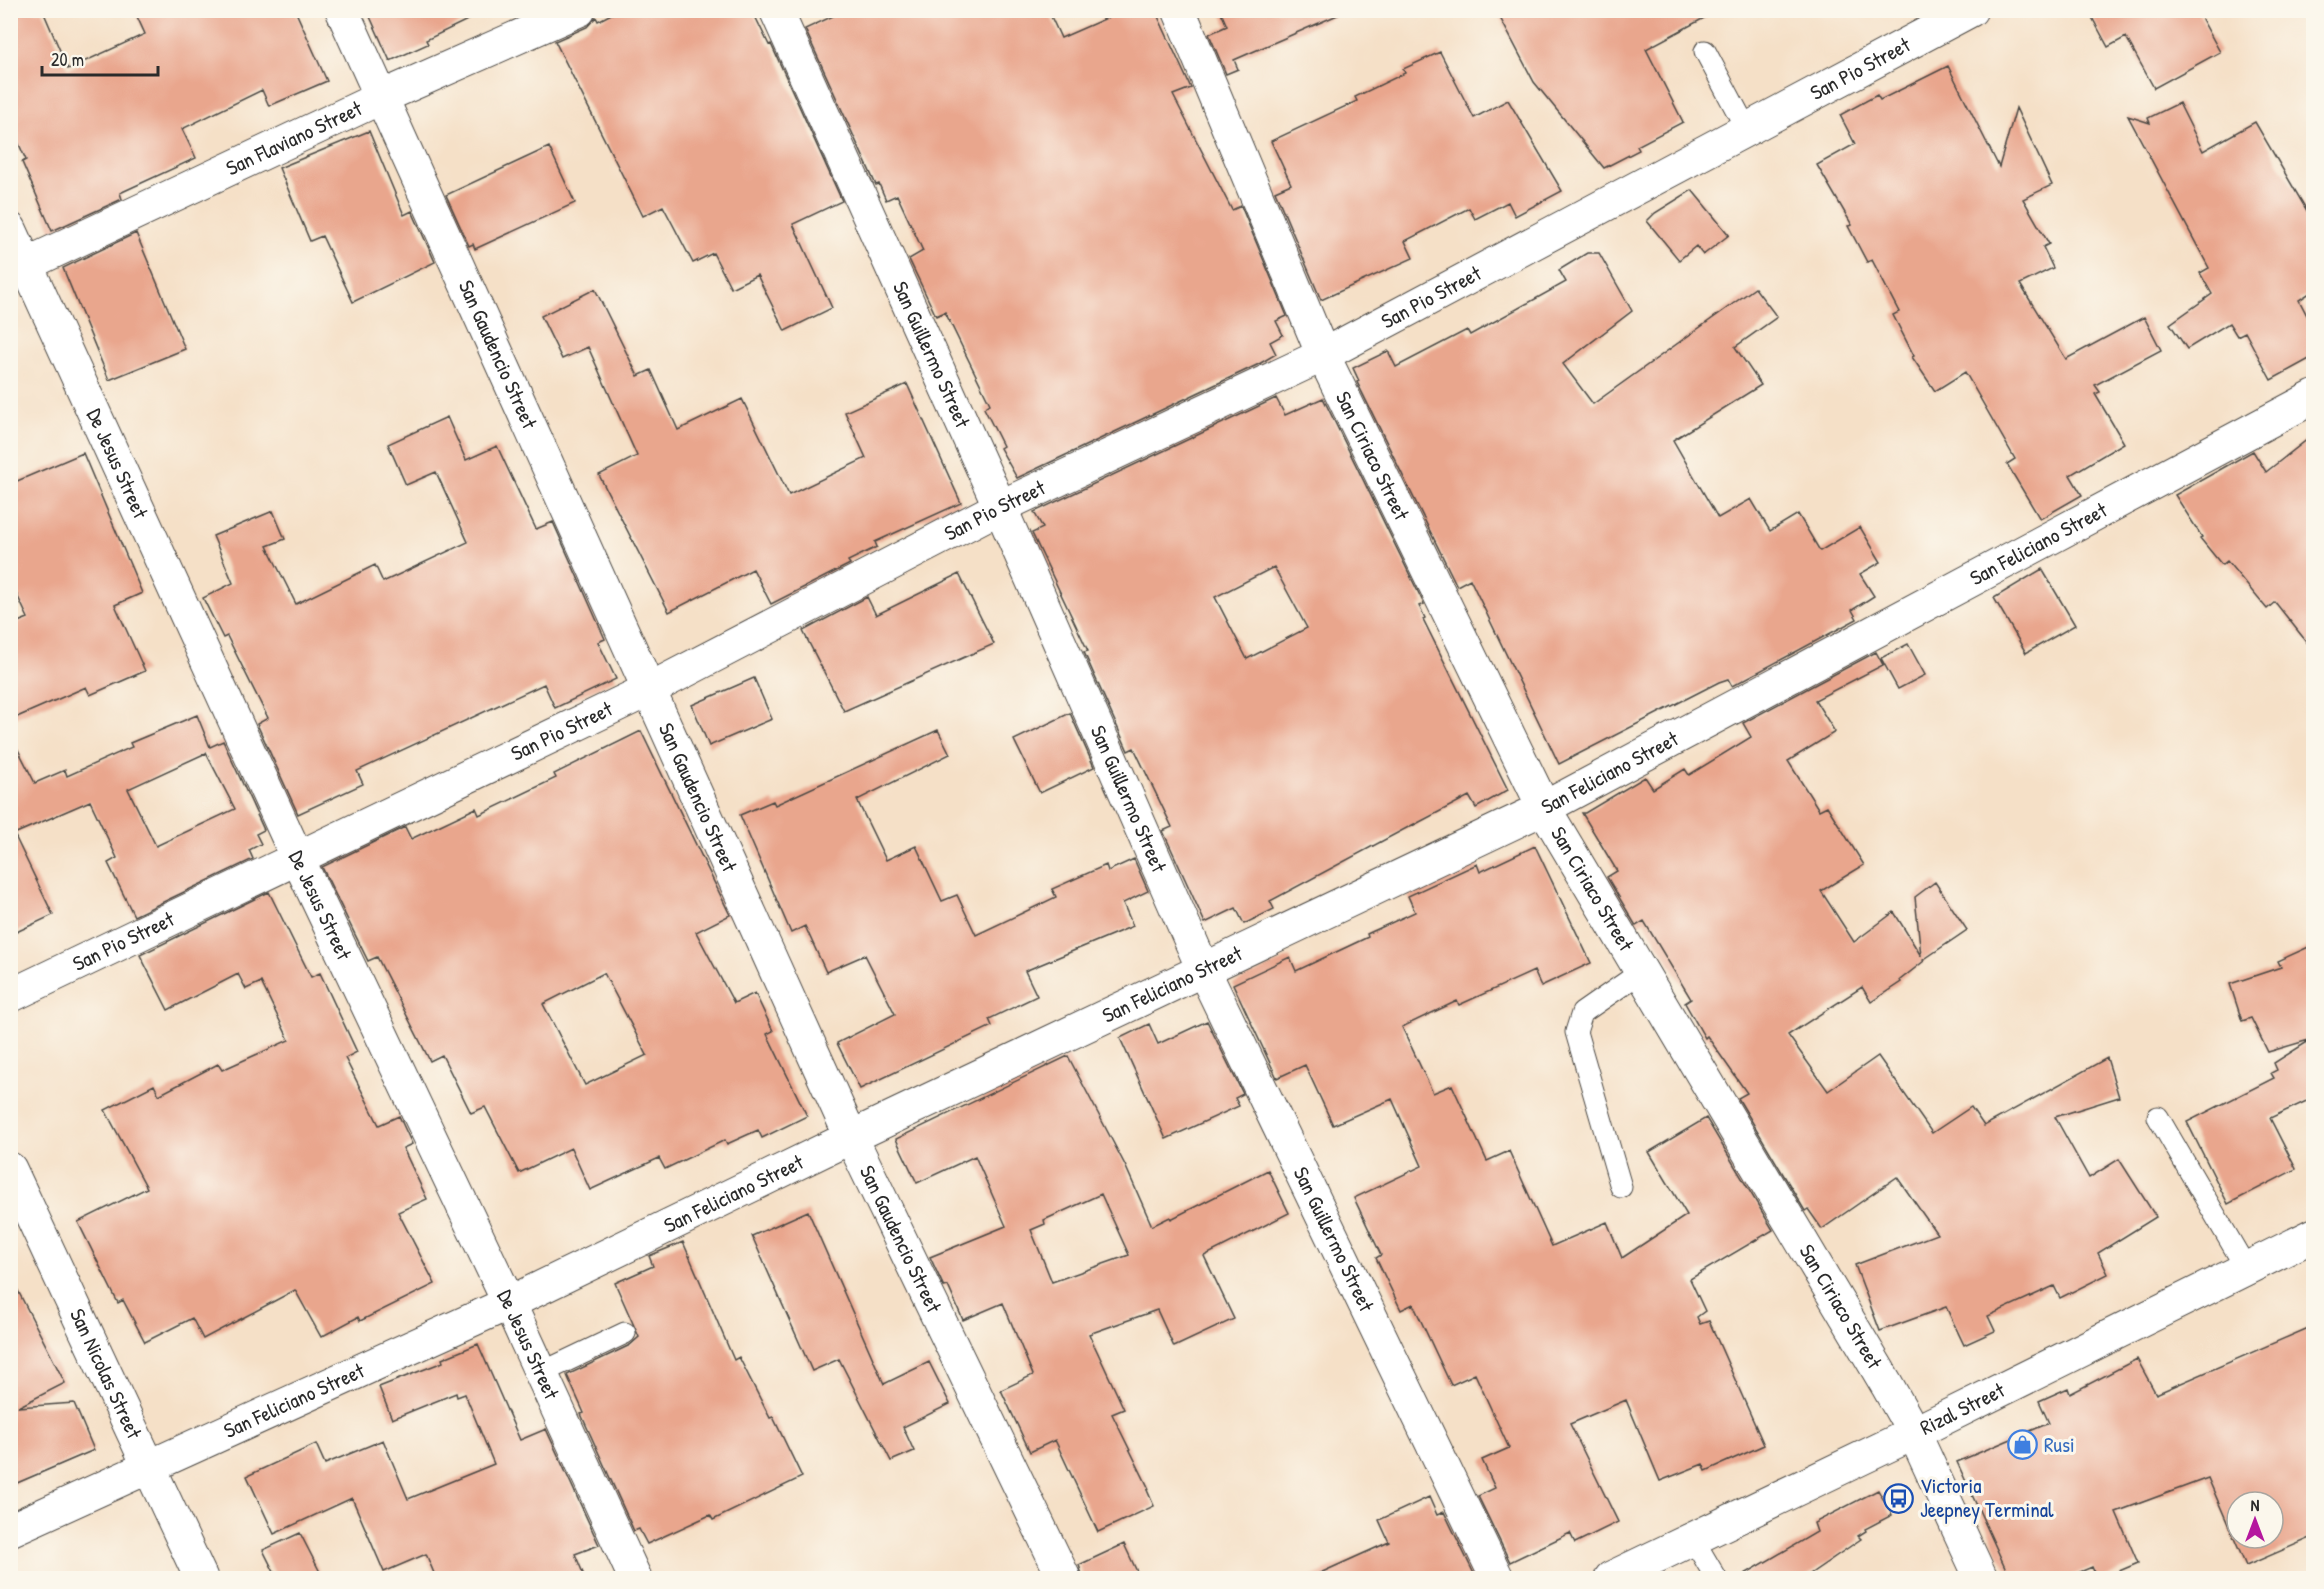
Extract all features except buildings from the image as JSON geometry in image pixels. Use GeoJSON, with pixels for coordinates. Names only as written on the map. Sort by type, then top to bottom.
{"type":"FeatureCollection","features":[{"type":"Feature","properties":{"kind":"street","name":"San Gaudencio Street"},"geometry":{"type":"LineString","coordinates":[[342,10],[850,1137],[1064,1578]]}},
{"type":"Feature","properties":{"kind":"street","name":"San Flaviano Street"},"geometry":{"type":"LineString","coordinates":[[19,268],[382,97],[579,10]]}},
{"type":"Feature","properties":{"kind":"street","name":"San Guillermo Street"},"geometry":{"type":"LineString","coordinates":[[776,10],[1000,507],[1204,971],[1497,1578]]}},
{"type":"Feature","properties":{"kind":"street","name":"San Ciriaco Street"},"geometry":{"type":"LineString","coordinates":[[1179,10],[1323,355],[1544,808],[1887,1385],[1914,1433],[1981,1578]]}},
{"type":"Feature","properties":{"kind":"street","name":"San Pio Street"},"geometry":{"type":"LineString","coordinates":[[10,996],[650,689],[1000,507],[1323,355],[1971,10]]}},
{"type":"Feature","properties":{"kind":"street","name":"De Jesus Street"},"geometry":{"type":"LineString","coordinates":[[10,229],[19,268],[541,1373],[635,1578]]}},
{"type":"Feature","properties":{"kind":"street","name":"San Feliciano Street"},"geometry":{"type":"LineString","coordinates":[[10,1530],[508,1304],[850,1137],[1544,808],[2313,397]]}},
{"type":"Feature","properties":{"kind":"street","name":"San Nicolas Street"},"geometry":{"type":"LineString","coordinates":[[12,1176],[201,1578]]}},
{"type":"Feature","properties":{"kind":"street","name":"Rizal Street"},"geometry":{"type":"LineString","coordinates":[[1611,1578],[1914,1433],[2313,1235]]}},
{"type":"Feature","properties":{"kind":"lane"},"geometry":{"type":"LineString","coordinates":[[1705,51],[1746,130]]}},
{"type":"Feature","properties":{"kind":"lane"},"geometry":{"type":"LineString","coordinates":[[1621,1187],[1576,1032],[1582,1013],[1641,972]]}},
{"type":"Feature","properties":{"kind":"lane"},"geometry":{"type":"LineString","coordinates":[[2158,1117],[2246,1269]]}},
{"type":"Feature","properties":{"kind":"lane"},"geometry":{"type":"LineString","coordinates":[[541,1373],[625,1333]]}},
{"type":"Feature","properties":{"kind":"lane"},"geometry":{"type":"LineString","coordinates":[[1693,1539],[1716,1578]]}},
{"type":"Feature","properties":{"kind":"place","name":"Rusi"},"geometry":{"type":"Point","coordinates":[2023,1445]}},
{"type":"Feature","properties":{"kind":"place","name":"Victoria Jeepney Terminal"},"geometry":{"type":"Point","coordinates":[1899,1498]}}]}
